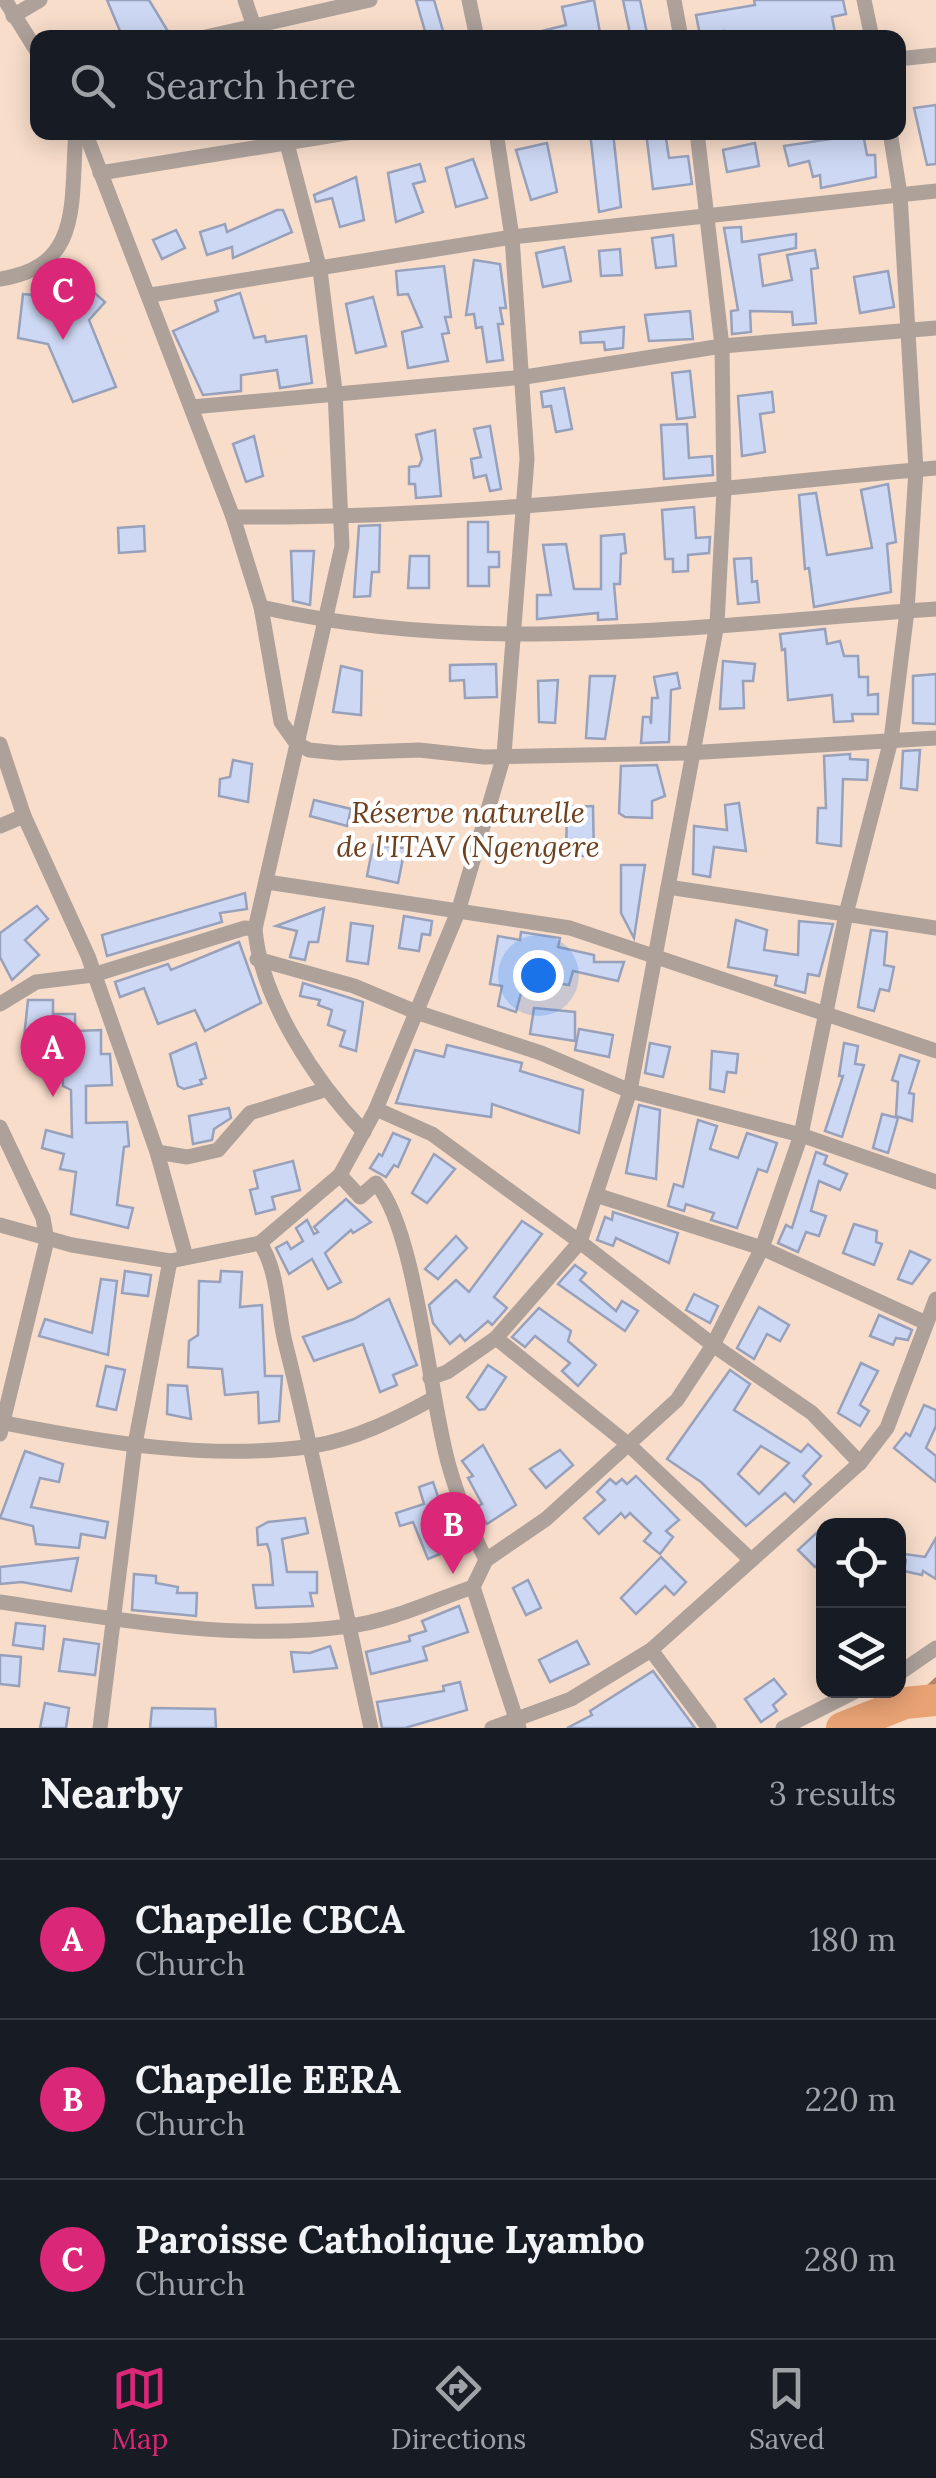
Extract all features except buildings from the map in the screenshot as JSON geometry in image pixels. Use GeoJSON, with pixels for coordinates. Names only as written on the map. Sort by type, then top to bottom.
{"type":"FeatureCollection","features":[{"type":"Feature","properties":{"kind":"street"},"geometry":{"type":"LineString","coordinates":[[5,0],[30,41]]}},
{"type":"Feature","properties":{"kind":"street"},"geometry":{"type":"LineString","coordinates":[[13,16],[40,0]]}},
{"type":"Feature","properties":{"kind":"street"},"geometry":{"type":"LineString","coordinates":[[245,0],[256,30],[370,0]]}},
{"type":"Feature","properties":{"kind":"street"},"geometry":{"type":"LineString","coordinates":[[469,0],[475,30]]}},
{"type":"Feature","properties":{"kind":"street"},"geometry":{"type":"LineString","coordinates":[[674,0],[680,30]]}},
{"type":"Feature","properties":{"kind":"street"},"geometry":{"type":"LineString","coordinates":[[864,0],[870,30]]}},
{"type":"Feature","properties":{"kind":"street"},"geometry":{"type":"LineString","coordinates":[[906,58],[936,55]]}},
{"type":"Feature","properties":{"kind":"street"},"geometry":{"type":"LineString","coordinates":[[0,279],[29,275],[57,253],[67,229],[75,140]]}},
{"type":"Feature","properties":{"kind":"street"},"geometry":{"type":"LineString","coordinates":[[88,140],[151,295],[233,517],[261,607],[281,722],[296,743],[309,750],[339,753],[419,750],[504,755],[692,752],[936,738]]}},
{"type":"Feature","properties":{"kind":"street"},"geometry":{"type":"LineString","coordinates":[[100,173],[274,140]]}},
{"type":"Feature","properties":{"kind":"street"},"geometry":{"type":"LineString","coordinates":[[286,140],[320,270],[335,391],[342,546],[255,930],[257,959],[324,1090],[364,1132]]}},
{"type":"Feature","properties":{"kind":"street"},"geometry":{"type":"LineString","coordinates":[[0,1226],[46,1240],[178,1259],[260,1243],[340,1175],[376,1108],[458,912],[504,755],[517,634],[527,459],[525,377],[512,237],[497,140]]}},
{"type":"Feature","properties":{"kind":"street"},"geometry":{"type":"LineString","coordinates":[[430,1378],[447,1372],[496,1338],[580,1242],[599,1196],[630,1092],[717,624],[724,490],[722,346],[698,140]]}},
{"type":"Feature","properties":{"kind":"street"},"geometry":{"type":"LineString","coordinates":[[518,1724],[472,1588],[486,1560],[546,1519],[678,1400],[713,1346],[762,1248],[801,1135],[846,914],[891,740],[907,610],[916,470],[900,194],[891,140]]}},
{"type":"Feature","properties":{"kind":"street"},"geometry":{"type":"LineString","coordinates":[[151,295],[512,237],[936,191]]}},
{"type":"Feature","properties":{"kind":"street"},"geometry":{"type":"LineString","coordinates":[[192,407],[335,391],[525,377],[722,346],[936,328]]}},
{"type":"Feature","properties":{"kind":"street"},"geometry":{"type":"LineString","coordinates":[[233,517],[342,518],[522,506],[936,468]]}},
{"type":"Feature","properties":{"kind":"street"},"geometry":{"type":"LineString","coordinates":[[261,607],[326,622],[413,632],[517,634],[623,633],[936,608]]}},
{"type":"Feature","properties":{"kind":"street"},"geometry":{"type":"LineString","coordinates":[[0,744],[24,816],[93,975],[157,1152],[178,1259],[134,1444],[100,1728]]}},
{"type":"Feature","properties":{"kind":"street"},"geometry":{"type":"LineString","coordinates":[[0,826],[24,816]]}},
{"type":"Feature","properties":{"kind":"street"},"geometry":{"type":"LineString","coordinates":[[267,882],[570,928],[655,960],[936,1052]]}},
{"type":"Feature","properties":{"kind":"street"},"geometry":{"type":"LineString","coordinates":[[668,887],[936,928]]}},
{"type":"Feature","properties":{"kind":"street"},"geometry":{"type":"LineString","coordinates":[[0,1004],[36,982],[93,975],[244,928],[255,930]]}},
{"type":"Feature","properties":{"kind":"street"},"geometry":{"type":"LineString","coordinates":[[257,959],[354,986],[416,1012],[541,1053],[630,1092],[801,1135],[936,1182]]}},
{"type":"Feature","properties":{"kind":"street"},"geometry":{"type":"LineString","coordinates":[[157,1152],[187,1157],[218,1150],[250,1113],[324,1090]]}},
{"type":"Feature","properties":{"kind":"street"},"geometry":{"type":"LineString","coordinates":[[376,1108],[432,1134],[580,1242],[713,1346],[812,1413],[860,1463]]}},
{"type":"Feature","properties":{"kind":"street"},"geometry":{"type":"LineString","coordinates":[[0,1127],[43,1218],[46,1240],[0,1426],[192,1450],[313,1446],[389,1422],[434,1398]]}},
{"type":"Feature","properties":{"kind":"street"},"geometry":{"type":"LineString","coordinates":[[340,1175],[360,1197],[376,1184],[386,1196],[403,1246],[448,1466],[486,1560]]}},
{"type":"Feature","properties":{"kind":"street"},"geometry":{"type":"LineString","coordinates":[[599,1196],[762,1248],[924,1322]]}},
{"type":"Feature","properties":{"kind":"street"},"geometry":{"type":"LineString","coordinates":[[260,1243],[269,1256],[284,1342],[313,1446],[371,1728]]}},
{"type":"Feature","properties":{"kind":"street"},"geometry":{"type":"LineString","coordinates":[[492,1728],[518,1724],[570,1699],[651,1650],[860,1463],[887,1428],[924,1322],[936,1299]]}},
{"type":"Feature","properties":{"kind":"street"},"geometry":{"type":"LineString","coordinates":[[496,1338],[629,1445],[751,1560]]}},
{"type":"Feature","properties":{"kind":"street"},"geometry":{"type":"LineString","coordinates":[[0,1602],[212,1628],[349,1626],[472,1588]]}},
{"type":"Feature","properties":{"kind":"street"},"geometry":{"type":"LineString","coordinates":[[906,1669],[936,1648]]}},
{"type":"Feature","properties":{"kind":"street"},"geometry":{"type":"LineString","coordinates":[[651,1650],[709,1728]]}},
{"type":"Feature","properties":{"kind":"street"},"geometry":{"type":"LineString","coordinates":[[783,1728],[842,1698]]}},
{"type":"Feature","properties":{"kind":"green space","name":"Réserve naturelle de l'ITAV (Ngengere"},"geometry":{"type":"Polygon","coordinates":[[[0,0],[936,0],[936,1728],[0,1728],[0,0]]]}},
{"type":"Feature","properties":{"kind":"waterway"},"geometry":{"type":"LineString","coordinates":[[914,1701],[936,1680]]}},
{"type":"Feature","properties":{"kind":"waterway"},"geometry":{"type":"LineString","coordinates":[[842,1728],[905,1703],[936,1700]]}},
{"type":"Feature","properties":{"kind":"place","name":"Paroisse Catholique Lyambo"},"geometry":{"type":"Point","coordinates":[63,340]}},
{"type":"Feature","properties":{"kind":"place","name":"Chapelle CBCA"},"geometry":{"type":"Point","coordinates":[53,1097]}},
{"type":"Feature","properties":{"kind":"place","name":"Chapelle EERA"},"geometry":{"type":"Point","coordinates":[453,1574]}}]}
